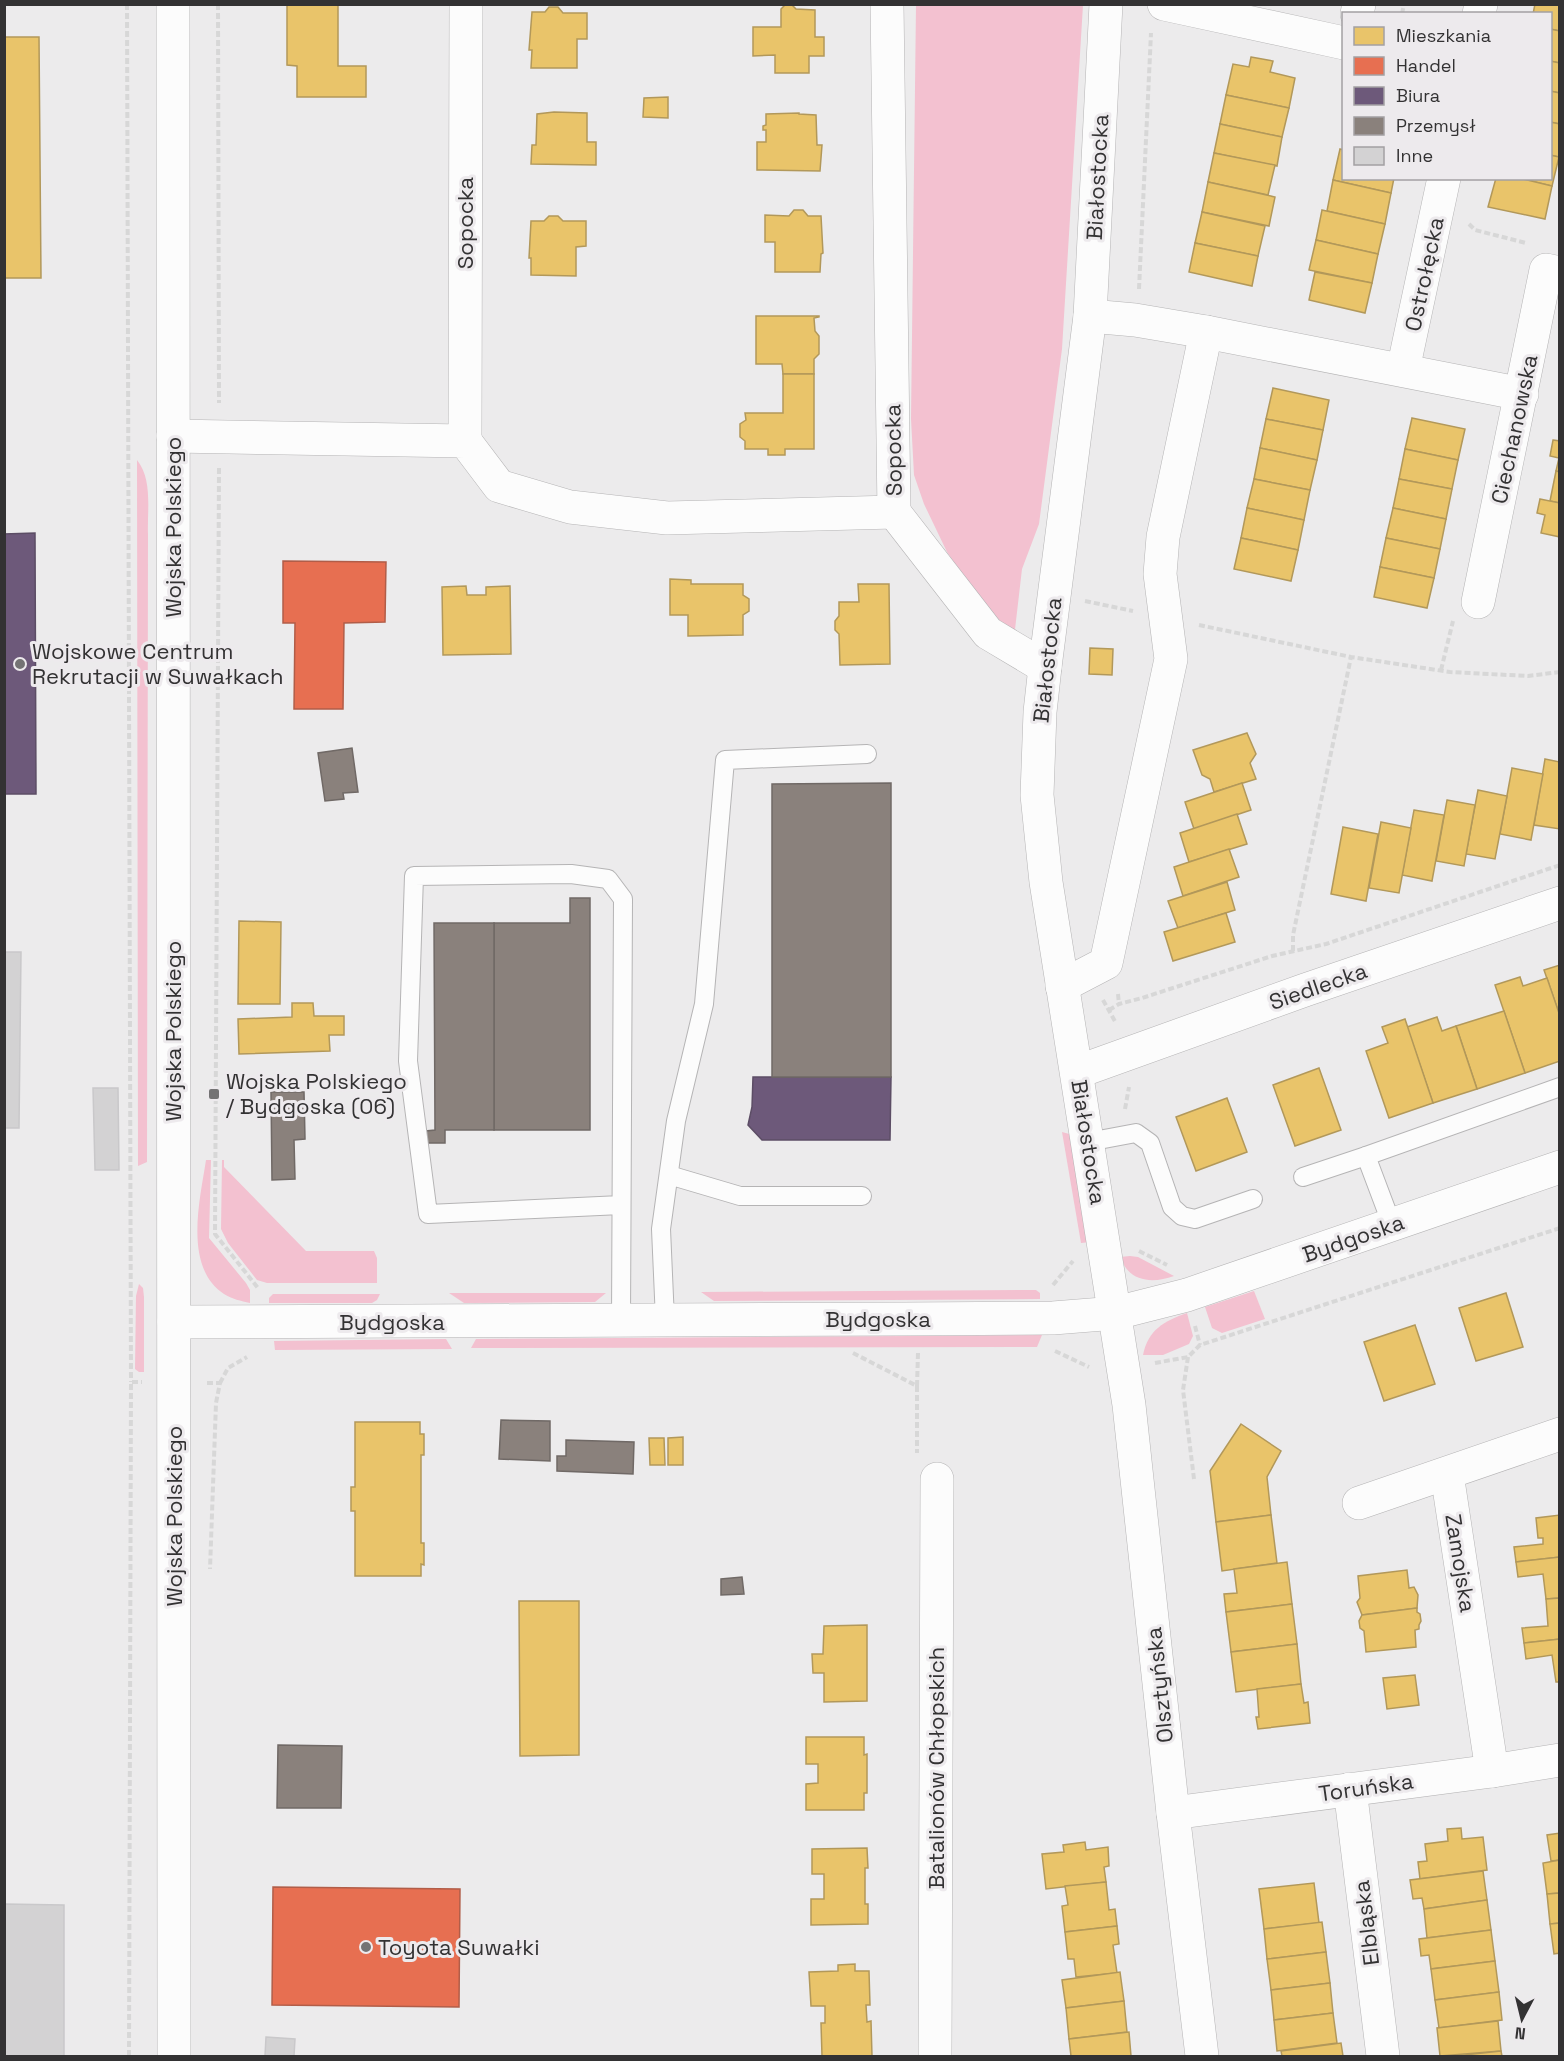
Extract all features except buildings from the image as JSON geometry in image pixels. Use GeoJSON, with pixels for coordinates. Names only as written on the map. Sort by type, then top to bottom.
{"type":"FeatureCollection","features":[{"type":"Feature","properties":{"kind":"street","name":"Wojska Polskiego"},"geometry":{"type":"LineString","coordinates":[[173,4],[174,2056]]}},
{"type":"Feature","properties":{"kind":"street","name":"Sopocka"},"geometry":{"type":"LineString","coordinates":[[466,4],[465,441],[499,486],[570,507],[667,518],[894,512],[887,4]]}},
{"type":"Feature","properties":{"kind":"street","name":"Białostocka"},"geometry":{"type":"LineString","coordinates":[[1106,4],[1090,316],[1044,667],[1036,795],[1046,882],[1062,986],[1116,1313]]}},
{"type":"Feature","properties":{"kind":"street"},"geometry":{"type":"LineString","coordinates":[[1158,16],[1342,43]]}},
{"type":"Feature","properties":{"kind":"street","name":"Ostrołęcka"},"geometry":{"type":"LineString","coordinates":[[1403,370],[1444,180]]}},
{"type":"Feature","properties":{"kind":"street","name":"Ciechanowska"},"geometry":{"type":"LineString","coordinates":[[1467,607],[1521,394],[1546,270],[1560,273]]}},
{"type":"Feature","properties":{"kind":"street"},"geometry":{"type":"LineString","coordinates":[[1090,316],[1135,320],[1206,332],[1521,394]]}},
{"type":"Feature","properties":{"kind":"street"},"geometry":{"type":"LineString","coordinates":[[1062,986],[1106,963],[1171,659],[1160,574],[1163,537],[1206,332]]}},
{"type":"Feature","properties":{"kind":"street"},"geometry":{"type":"LineString","coordinates":[[173,436],[465,441]]}},
{"type":"Feature","properties":{"kind":"street"},"geometry":{"type":"LineString","coordinates":[[894,512],[988,633],[1044,667]]}},
{"type":"Feature","properties":{"kind":"street","name":"Siedlecka"},"geometry":{"type":"LineString","coordinates":[[1077,1072],[1294,994],[1560,903]]}},
{"type":"Feature","properties":{"kind":"street","name":"Bydgoska"},"geometry":{"type":"LineString","coordinates":[[174,1322],[1053,1318],[1116,1313],[1186,1295],[1560,1167]]}},
{"type":"Feature","properties":{"kind":"street","name":"Olsztyńska"},"geometry":{"type":"LineString","coordinates":[[1116,1313],[1125,1368],[1202,2056]]}},
{"type":"Feature","properties":{"kind":"street"},"geometry":{"type":"LineString","coordinates":[[1359,1503],[1560,1434]]}},
{"type":"Feature","properties":{"kind":"street","name":"Zamojska"},"geometry":{"type":"LineString","coordinates":[[1448,1474],[1492,1770]]}},
{"type":"Feature","properties":{"kind":"street","name":"Batalionów Chłopskich"},"geometry":{"type":"LineString","coordinates":[[935,2056],[936,1479]]}},
{"type":"Feature","properties":{"kind":"street","name":"Toruńska"},"geometry":{"type":"LineString","coordinates":[[1173,1813],[1560,1760]]}},
{"type":"Feature","properties":{"kind":"street","name":"Elbląska"},"geometry":{"type":"LineString","coordinates":[[1350,1789],[1383,2056]]}},
{"type":"Feature","properties":{"kind":"lane"},"geometry":{"type":"LineString","coordinates":[[666,1320],[661,1229],[676,1121],[704,1004],[725,760],[867,754]]}},
{"type":"Feature","properties":{"kind":"lane"},"geometry":{"type":"LineString","coordinates":[[621,1205],[428,1214],[408,1061],[414,876],[572,874],[608,879],[623,899],[621,1320]]}},
{"type":"Feature","properties":{"kind":"lane"},"geometry":{"type":"LineString","coordinates":[[1303,1177],[1560,1087]]}},
{"type":"Feature","properties":{"kind":"lane"},"geometry":{"type":"LineString","coordinates":[[1088,1142],[1136,1133],[1150,1143],[1172,1207],[1182,1216],[1195,1219],[1253,1199]]}},
{"type":"Feature","properties":{"kind":"lane"},"geometry":{"type":"LineString","coordinates":[[1366,1156],[1392,1225]]}},
{"type":"Feature","properties":{"kind":"lane"},"geometry":{"type":"LineString","coordinates":[[669,1175],[740,1196],[862,1196]]}},
{"type":"Feature","properties":{"kind":"path"},"geometry":{"type":"LineString","coordinates":[[128,4],[131,1382]]}},
{"type":"Feature","properties":{"kind":"path"},"geometry":{"type":"LineString","coordinates":[[218,4],[219,436],[215,1234],[258,1289]]}},
{"type":"Feature","properties":{"kind":"path"},"geometry":{"type":"LineString","coordinates":[[1138,301],[1158,16]]}},
{"type":"Feature","properties":{"kind":"path"},"geometry":{"type":"LineString","coordinates":[[1467,223],[1475,230],[1528,243]]}},
{"type":"Feature","properties":{"kind":"path"},"geometry":{"type":"LineString","coordinates":[[1074,599],[1351,657],[1441,670],[1528,676],[1560,672]]}},
{"type":"Feature","properties":{"kind":"path"},"geometry":{"type":"LineString","coordinates":[[1441,670],[1467,607]]}},
{"type":"Feature","properties":{"kind":"path"},"geometry":{"type":"LineString","coordinates":[[1293,951],[1293,935],[1351,657]]}},
{"type":"Feature","properties":{"kind":"path"},"geometry":{"type":"LineString","coordinates":[[1109,1010],[1119,1004],[1272,956],[1326,944],[1560,865]]}},
{"type":"Feature","properties":{"kind":"path"},"geometry":{"type":"LineString","coordinates":[[1054,1351],[1099,1371],[1188,1357],[1200,1345],[1560,1228]]}},
{"type":"Feature","properties":{"kind":"path"},"geometry":{"type":"LineString","coordinates":[[849,1352],[917,1386]]}},
{"type":"Feature","properties":{"kind":"path"},"geometry":{"type":"LineString","coordinates":[[918,1352],[917,1461],[936,1479]]}},
{"type":"Feature","properties":{"kind":"path"},"geometry":{"type":"LineString","coordinates":[[220,1383],[228,1368],[243,1358],[252,1356]]}},
{"type":"Feature","properties":{"kind":"path"},"geometry":{"type":"LineString","coordinates":[[1188,1357],[1183,1390],[1194,1479]]}},
{"type":"Feature","properties":{"kind":"shaded area"},"geometry":{"type":"Polygon","coordinates":[[[916,5],[1083,5],[1062,349],[1039,524],[1022,569],[1014,638],[994,622],[947,552],[924,504],[914,475],[911,419],[916,5]]]}},
{"type":"Feature","properties":{"kind":"shaded area"},"geometry":{"type":"Polygon","coordinates":[[[137,460],[145,477],[148,506],[147,1162],[138,1166],[137,460]]]}},
{"type":"Feature","properties":{"kind":"shaded area"},"geometry":{"type":"Polygon","coordinates":[[[1062,1132],[1073,1135],[1091,1242],[1081,1243],[1062,1132]]]}},
{"type":"Feature","properties":{"kind":"shaded area"},"geometry":{"type":"Polygon","coordinates":[[[206,1160],[211,1160],[209,1238],[246,1283],[250,1290],[250,1303],[224,1294],[211,1282],[203,1267],[197,1232],[206,1160]]]}},
{"type":"Feature","properties":{"kind":"shaded area"},"geometry":{"type":"Polygon","coordinates":[[[222,1160],[224,1160],[224,1167],[306,1251],[374,1251],[377,1258],[377,1283],[267,1283],[257,1280],[228,1243],[221,1229],[222,1160]]]}},
{"type":"Feature","properties":{"kind":"shaded area"},"geometry":{"type":"Polygon","coordinates":[[[1120,1257],[1138,1257],[1174,1276],[1150,1280],[1135,1276],[1129,1272],[1120,1257]]]}},
{"type":"Feature","properties":{"kind":"shaded area"},"geometry":{"type":"Polygon","coordinates":[[[139,1284],[143,1288],[144,1297],[144,1372],[135,1369],[136,1296],[139,1284]]]}},
{"type":"Feature","properties":{"kind":"shaded area"},"geometry":{"type":"Polygon","coordinates":[[[1036,1290],[1040,1293],[1040,1299],[714,1301],[701,1292],[1036,1290]]]}},
{"type":"Feature","properties":{"kind":"shaded area"},"geometry":{"type":"Polygon","coordinates":[[[1254,1291],[1265,1319],[1222,1333],[1212,1328],[1205,1307],[1254,1291]]]}},
{"type":"Feature","properties":{"kind":"shaded area"},"geometry":{"type":"Polygon","coordinates":[[[449,1293],[606,1293],[595,1302],[464,1303],[449,1293]]]}},
{"type":"Feature","properties":{"kind":"shaded area"},"geometry":{"type":"Polygon","coordinates":[[[273,1294],[380,1294],[372,1303],[269,1303],[269,1298],[273,1294]]]}},
{"type":"Feature","properties":{"kind":"shaded area"},"geometry":{"type":"Polygon","coordinates":[[[1187,1313],[1193,1336],[1189,1344],[1163,1355],[1143,1355],[1145,1346],[1158,1328],[1171,1319],[1187,1313]]]}},
{"type":"Feature","properties":{"kind":"shaded area"},"geometry":{"type":"Polygon","coordinates":[[[1042,1335],[1037,1347],[471,1348],[476,1339],[1042,1335]]]}},
{"type":"Feature","properties":{"kind":"shaded area"},"geometry":{"type":"Polygon","coordinates":[[[446,1339],[452,1349],[275,1350],[274,1341],[446,1339]]]}},
{"type":"Feature","properties":{"kind":"place","name":"Wojskowe Centrum Rekrutacji w Suwałkach"},"geometry":{"type":"Point","coordinates":[20,664]}},
{"type":"Feature","properties":{"kind":"place","name":"Wojska Polskiego / Bydgoska (06)"},"geometry":{"type":"Point","coordinates":[214,1094]}},
{"type":"Feature","properties":{"kind":"place","name":"Toyota Suwałki"},"geometry":{"type":"Point","coordinates":[366,1947]}}]}
